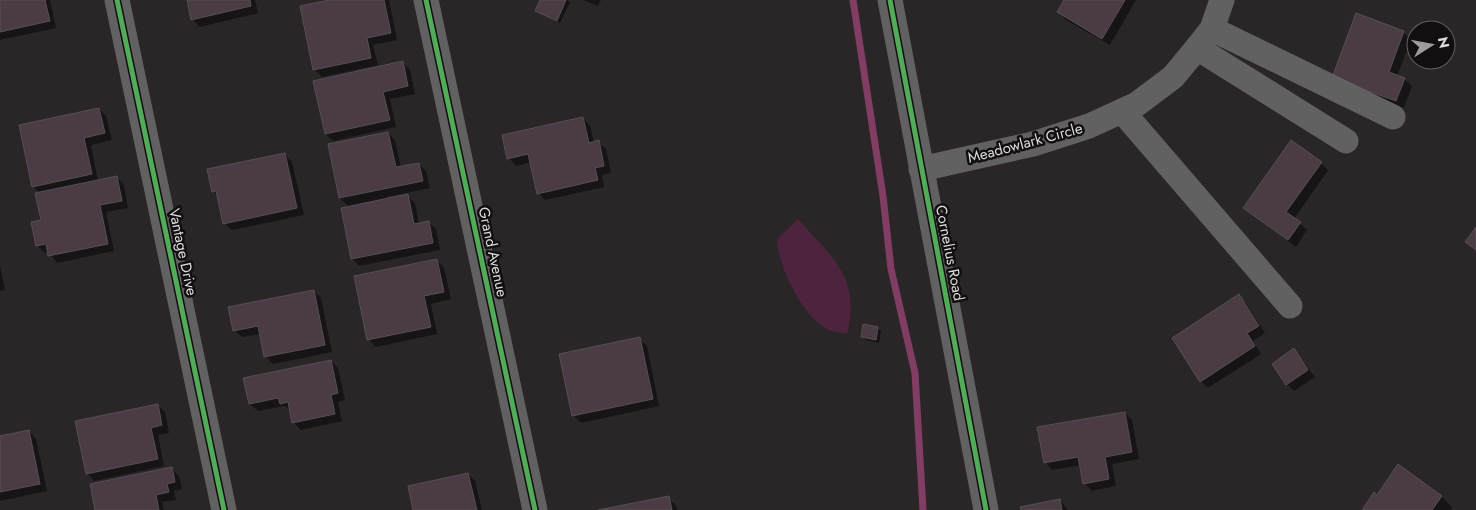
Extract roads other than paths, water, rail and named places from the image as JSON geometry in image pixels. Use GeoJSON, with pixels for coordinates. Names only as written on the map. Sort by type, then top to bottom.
{"type":"FeatureCollection","features":[{"type":"Feature","properties":{"kind":"street","name":"Vantage Drive"},"geometry":{"type":"LineString","coordinates":[[117,0],[224,510]]}},
{"type":"Feature","properties":{"kind":"street","name":"Grand Avenue"},"geometry":{"type":"LineString","coordinates":[[426,0],[535,510]]}},
{"type":"Feature","properties":{"kind":"street","name":"Cornelius Road"},"geometry":{"type":"LineString","coordinates":[[890,0],[986,510]]}},
{"type":"Feature","properties":{"kind":"street","name":"Meadowlark Circle"},"geometry":{"type":"LineString","coordinates":[[921,169],[1033,144],[1089,126],[1138,104],[1173,77],[1205,39],[1222,0]]}},
{"type":"Feature","properties":{"kind":"street"},"geometry":{"type":"LineString","coordinates":[[1205,39],[1393,116]]}},
{"type":"Feature","properties":{"kind":"street"},"geometry":{"type":"LineString","coordinates":[[1205,39],[1346,141]]}},
{"type":"Feature","properties":{"kind":"street"},"geometry":{"type":"LineString","coordinates":[[1122,111],[1290,306]]}},
{"type":"Feature","properties":{"kind":"waterway"},"geometry":{"type":"LineString","coordinates":[[853,0],[883,196],[891,269],[915,373],[923,510]]}}]}
